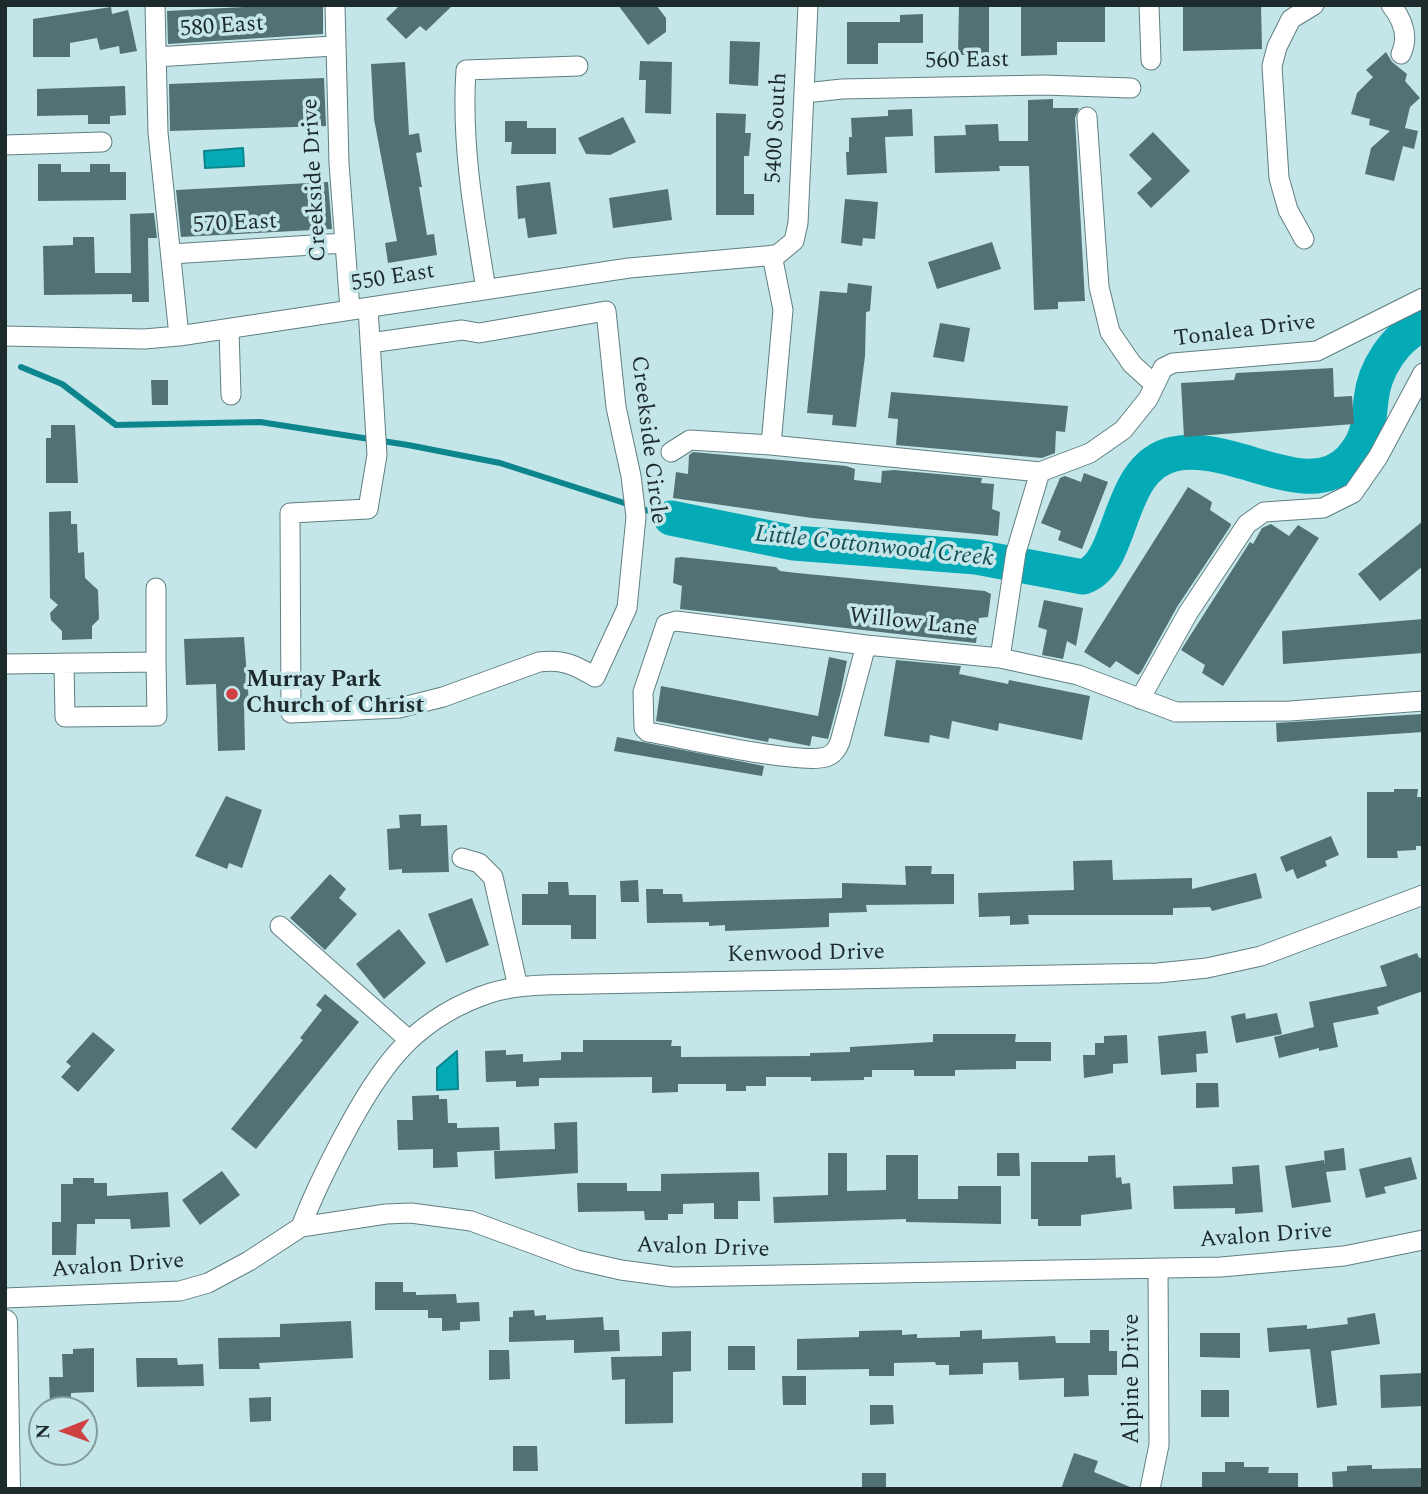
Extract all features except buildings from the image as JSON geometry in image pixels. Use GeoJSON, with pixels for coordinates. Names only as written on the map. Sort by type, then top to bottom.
{"type":"FeatureCollection","features":[{"type":"Feature","properties":{"kind":"main road"},"geometry":{"type":"LineString","coordinates":[[5,1322],[8,1489]]}},
{"type":"Feature","properties":{"kind":"street"},"geometry":{"type":"LineString","coordinates":[[155,5],[158,133],[179,337]]}},
{"type":"Feature","properties":{"kind":"street","name":"Creekside Drive"},"geometry":{"type":"LineString","coordinates":[[335,5],[334,46],[344,243],[359,309]]}},
{"type":"Feature","properties":{"kind":"street","name":"5400 South"},"geometry":{"type":"LineString","coordinates":[[780,252],[794,241],[798,223],[808,5]]}},
{"type":"Feature","properties":{"kind":"street"},"geometry":{"type":"LineString","coordinates":[[1149,5],[1151,60]]}},
{"type":"Feature","properties":{"kind":"street"},"geometry":{"type":"LineString","coordinates":[[1304,239],[1288,210],[1279,178],[1272,66],[1277,47],[1291,19],[1314,5]]}},
{"type":"Feature","properties":{"kind":"street"},"geometry":{"type":"LineString","coordinates":[[1391,5],[1405,30],[1406,43],[1401,54]]}},
{"type":"Feature","properties":{"kind":"street","name":"580 East"},"geometry":{"type":"LineString","coordinates":[[156,57],[334,46]]}},
{"type":"Feature","properties":{"kind":"street"},"geometry":{"type":"LineString","coordinates":[[486,289],[466,155],[466,70],[578,66]]}},
{"type":"Feature","properties":{"kind":"street","name":"560 East"},"geometry":{"type":"LineString","coordinates":[[805,93],[842,89],[1042,85],[1131,88]]}},
{"type":"Feature","properties":{"kind":"street"},"geometry":{"type":"LineString","coordinates":[[1087,117],[1099,288],[1110,332],[1132,364],[1154,384]]}},
{"type":"Feature","properties":{"kind":"street"},"geometry":{"type":"LineString","coordinates":[[5,145],[102,142]]}},
{"type":"Feature","properties":{"kind":"street","name":"570 East"},"geometry":{"type":"LineString","coordinates":[[171,254],[344,243]]}},
{"type":"Feature","properties":{"kind":"street"},"geometry":{"type":"LineString","coordinates":[[771,445],[783,310],[780,252]]}},
{"type":"Feature","properties":{"kind":"street","name":"550 East"},"geometry":{"type":"LineString","coordinates":[[5,336],[144,339],[179,337],[629,268],[780,252]]}},
{"type":"Feature","properties":{"kind":"street","name":"Tonalea Drive"},"geometry":{"type":"LineString","coordinates":[[671,453],[690,440],[771,445],[1040,472],[1090,453],[1108,442],[1138,412],[1163,368],[1189,360],[1317,351],[1423,298]]}},
{"type":"Feature","properties":{"kind":"street","name":"Creekside Circle"},"geometry":{"type":"LineString","coordinates":[[359,309],[370,343],[373,425],[377,455],[368,509],[290,513],[291,713],[399,708],[443,697],[539,662],[555,660],[570,662],[595,677],[626,608],[636,517],[616,407],[606,311],[479,333],[462,330],[370,343]]}},
{"type":"Feature","properties":{"kind":"street"},"geometry":{"type":"LineString","coordinates":[[229,330],[231,395]]}},
{"type":"Feature","properties":{"kind":"street"},"geometry":{"type":"LineString","coordinates":[[1140,699],[1188,613],[1247,524],[1264,512],[1323,508],[1353,493],[1378,457],[1423,373]]}},
{"type":"Feature","properties":{"kind":"street"},"geometry":{"type":"LineString","coordinates":[[1000,658],[1016,552],[1040,472]]}},
{"type":"Feature","properties":{"kind":"street"},"geometry":{"type":"LineString","coordinates":[[64,663],[65,717],[157,716],[156,588]]}},
{"type":"Feature","properties":{"kind":"street","name":"Willow Lane"},"geometry":{"type":"LineString","coordinates":[[866,645],[837,750],[828,756],[796,758],[648,732],[644,728],[643,692],[666,624],[676,621],[866,645],[1000,658],[1077,675],[1176,712],[1290,711],[1423,701]]}},
{"type":"Feature","properties":{"kind":"street"},"geometry":{"type":"LineString","coordinates":[[5,664],[156,662]]}},
{"type":"Feature","properties":{"kind":"street"},"geometry":{"type":"LineString","coordinates":[[462,858],[479,863],[493,877],[518,987]]}},
{"type":"Feature","properties":{"kind":"street","name":"Kenwood Drive"},"geometry":{"type":"LineString","coordinates":[[301,1227],[314,1192],[365,1095],[382,1069],[408,1039],[439,1016],[480,996],[518,987],[1158,973],[1207,968],[1261,956],[1423,895]]}},
{"type":"Feature","properties":{"kind":"street"},"geometry":{"type":"LineString","coordinates":[[280,926],[408,1039]]}},
{"type":"Feature","properties":{"kind":"street","name":"Avalon Drive"},"geometry":{"type":"LineString","coordinates":[[5,1298],[180,1291],[208,1283],[301,1227],[386,1214],[438,1216],[471,1221],[577,1260],[621,1270],[673,1277],[1282,1264],[1344,1256],[1423,1240]]}},
{"type":"Feature","properties":{"kind":"street","name":"Alpine Drive"},"geometry":{"type":"LineString","coordinates":[[1150,1489],[1159,1445],[1158,1268]]}},
{"type":"Feature","properties":{"kind":"water"},"geometry":{"type":"Polygon","coordinates":[[[243,148],[244,166],[205,168],[204,151],[243,148]]]}},
{"type":"Feature","properties":{"kind":"water"},"geometry":{"type":"Polygon","coordinates":[[[457,1051],[458,1089],[437,1090],[437,1068],[457,1051]]]}},
{"type":"Feature","properties":{"kind":"waterway","name":"Little Cottonwood Creek"},"geometry":{"type":"LineString","coordinates":[[671,518],[794,543],[976,557],[1083,577],[1097,568],[1107,554],[1130,495],[1141,476],[1155,462],[1174,454],[1197,452],[1221,456],[1292,475],[1314,476],[1334,472],[1351,459],[1361,445],[1367,431],[1373,388],[1381,366],[1403,337],[1423,324]]}},
{"type":"Feature","properties":{"kind":"waterway","name":"Little Cottonwood Creek"},"geometry":{"type":"LineString","coordinates":[[21,367],[62,384],[116,425],[260,422],[408,445],[500,463],[671,518]]}},
{"type":"Feature","properties":{"kind":"place","name":"Murray Park Church of Christ"},"geometry":{"type":"Point","coordinates":[232,694]}}]}
